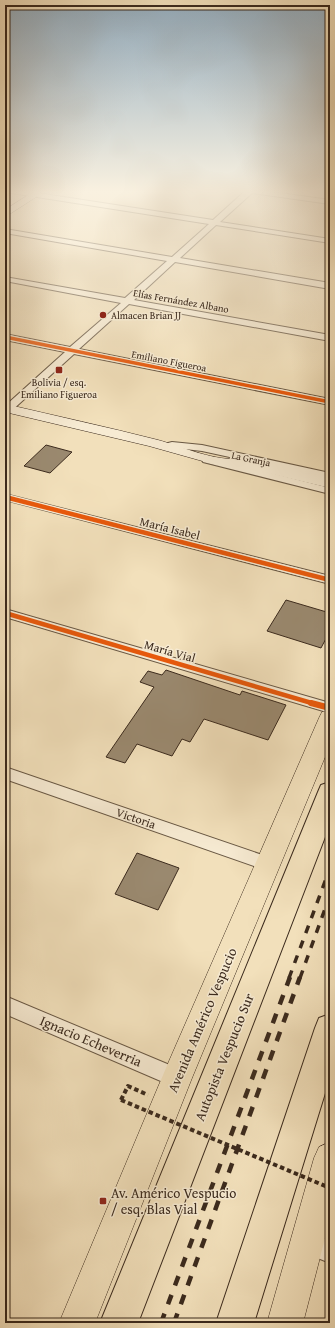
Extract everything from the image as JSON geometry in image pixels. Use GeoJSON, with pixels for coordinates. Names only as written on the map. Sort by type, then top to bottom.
{"type":"FeatureCollection","features":[{"type":"Feature","properties":{"kind":"highway","name":"Autopista Vespucio Sur"},"geometry":{"type":"LineString","coordinates":[[119,1323],[330,792]]}},
{"type":"Feature","properties":{"kind":"highway"},"geometry":{"type":"LineString","coordinates":[[235,1323],[330,1028]]}},
{"type":"Feature","properties":{"kind":"main road","name":"La Granja"},"geometry":{"type":"LineString","coordinates":[[6,409],[153,443],[213,460],[252,466],[330,483]]}},
{"type":"Feature","properties":{"kind":"main road","name":"La Granja"},"geometry":{"type":"LineString","coordinates":[[153,443],[225,457],[252,466]]}},
{"type":"Feature","properties":{"kind":"main road","name":"Avenida Américo Vespucio"},"geometry":{"type":"LineString","coordinates":[[77,1323],[177,1078],[330,718]]}},
{"type":"Feature","properties":{"kind":"main road"},"geometry":{"type":"LineString","coordinates":[[284,1323],[318,1247],[330,1158]]}},
{"type":"Feature","properties":{"kind":"street"},"geometry":{"type":"LineString","coordinates":[[127,252],[330,286]]}},
{"type":"Feature","properties":{"kind":"street"},"geometry":{"type":"LineString","coordinates":[[6,409],[183,252]]}},
{"type":"Feature","properties":{"kind":"street","name":"Elías Fernández Albano"},"geometry":{"type":"LineString","coordinates":[[5,279],[330,338]]}},
{"type":"Feature","properties":{"kind":"street","name":"Emiliano Figueroa"},"geometry":{"type":"LineString","coordinates":[[5,337],[330,402]]}},
{"type":"Feature","properties":{"kind":"street","name":"La Granja"},"geometry":{"type":"LineString","coordinates":[[172,446],[202,448],[330,476]]}},
{"type":"Feature","properties":{"kind":"street","name":"La Granja"},"geometry":{"type":"LineString","coordinates":[[186,453],[224,466],[330,491]]}},
{"type":"Feature","properties":{"kind":"street","name":"María Isabel"},"geometry":{"type":"LineString","coordinates":[[5,497],[330,580]]}},
{"type":"Feature","properties":{"kind":"street","name":"María Vial"},"geometry":{"type":"LineString","coordinates":[[5,613],[330,708]]}},
{"type":"Feature","properties":{"kind":"street","name":"Victoria"},"geometry":{"type":"LineString","coordinates":[[5,773],[268,864]]}},
{"type":"Feature","properties":{"kind":"street","name":"Ignacio Echeverria"},"geometry":{"type":"LineString","coordinates":[[5,1005],[177,1078]]}},
{"type":"Feature","properties":{"kind":"path"},"geometry":{"type":"LineString","coordinates":[[149,1095],[128,1086],[121,1100],[330,1188]]}},
{"type":"Feature","properties":{"kind":"building"},"geometry":{"type":"Polygon","coordinates":[[[46,445],[72,452],[50,473],[24,466],[46,445]]]}},
{"type":"Feature","properties":{"kind":"building"},"geometry":{"type":"Polygon","coordinates":[[[286,600],[330,613],[330,631],[321,648],[267,631],[286,600]]]}},
{"type":"Feature","properties":{"kind":"building"},"geometry":{"type":"Polygon","coordinates":[[[166,670],[240,695],[242,691],[286,705],[268,740],[204,719],[190,742],[182,739],[172,756],[137,744],[125,763],[106,757],[154,687],[140,682],[148,671],[162,675],[166,670]]]}},
{"type":"Feature","properties":{"kind":"building"},"geometry":{"type":"Polygon","coordinates":[[[137,853],[179,868],[158,910],[115,894],[137,853]]]}},
{"type":"Feature","properties":{"kind":"railway"},"geometry":{"type":"LineString","coordinates":[[289,978],[330,868]]}},
{"type":"Feature","properties":{"kind":"railway"},"geometry":{"type":"LineString","coordinates":[[300,978],[330,895]]}},
{"type":"Feature","properties":{"kind":"railway"},"geometry":{"type":"LineString","coordinates":[[161,1323],[290,977]]}},
{"type":"Feature","properties":{"kind":"railway"},"geometry":{"type":"LineString","coordinates":[[174,1323],[300,977]]}},
{"type":"Feature","properties":{"kind":"cycle path"},"geometry":{"type":"LineString","coordinates":[[5,337],[330,402]]}},
{"type":"Feature","properties":{"kind":"cycle path"},"geometry":{"type":"LineString","coordinates":[[5,497],[330,580]]}},
{"type":"Feature","properties":{"kind":"cycle path"},"geometry":{"type":"LineString","coordinates":[[5,613],[330,708]]}},
{"type":"Feature","properties":{"kind":"place","name":"Almacen Brian JJ"},"geometry":{"type":"Point","coordinates":[103,315]}},
{"type":"Feature","properties":{"kind":"place","name":"Bolivia / esq. Emiliano Figueroa"},"geometry":{"type":"Point","coordinates":[59,370]}},
{"type":"Feature","properties":{"kind":"place","name":"Av. Américo Vespucio / esq. Blas Vial"},"geometry":{"type":"Point","coordinates":[103,1201]}}]}
